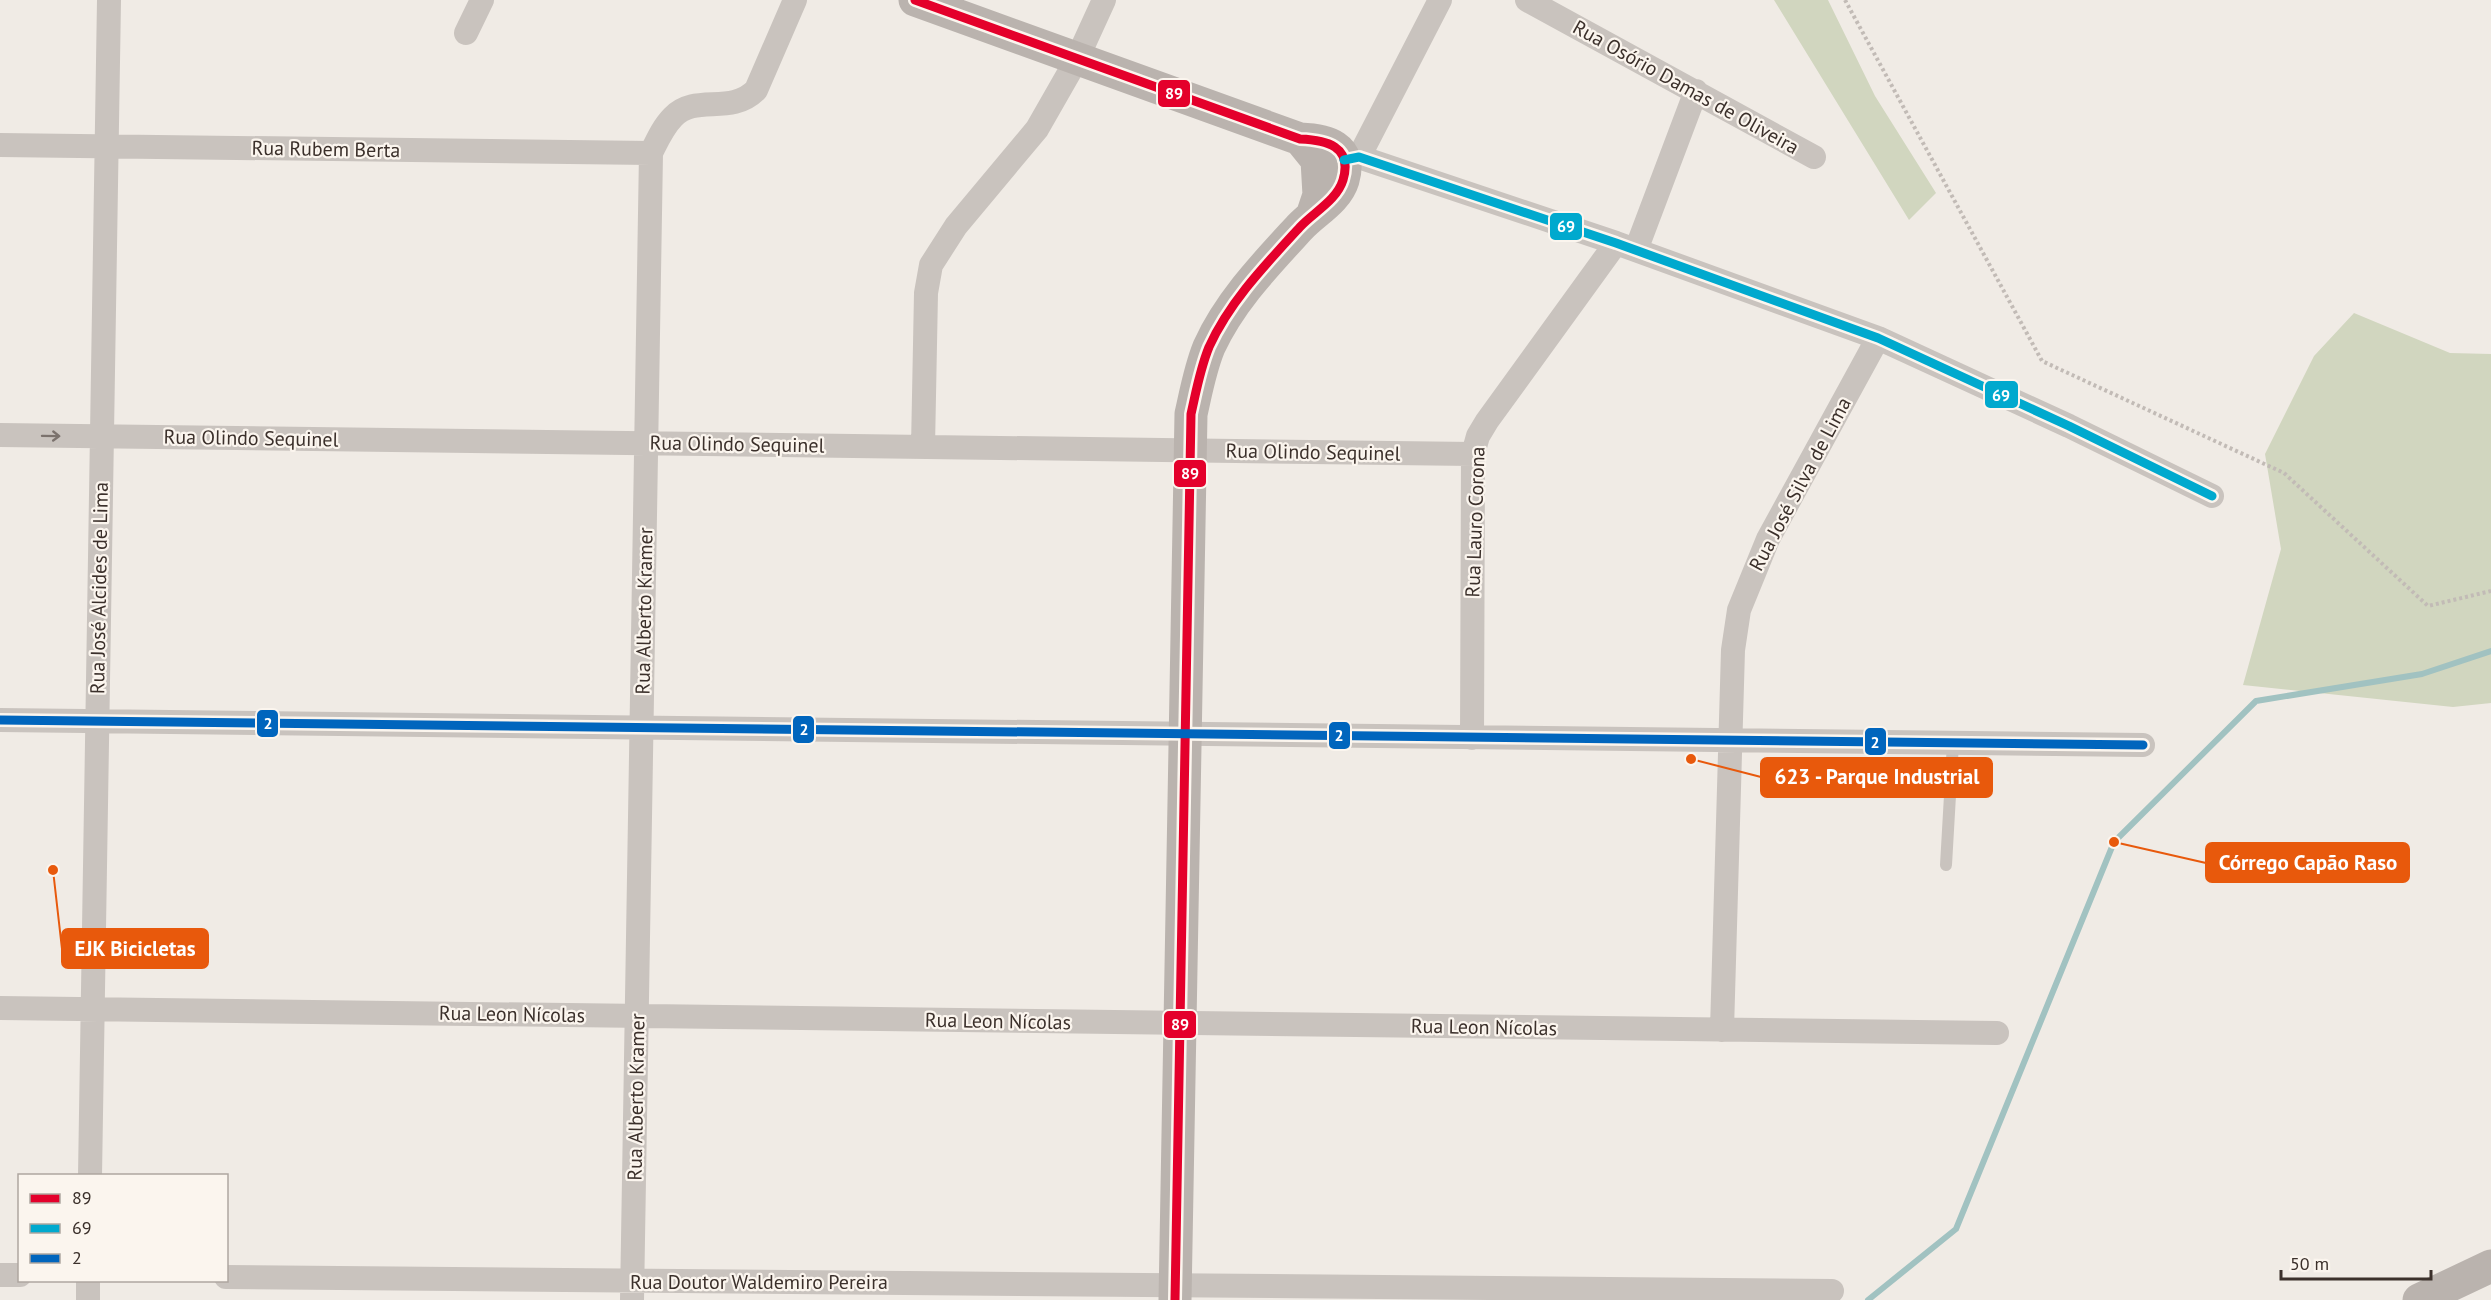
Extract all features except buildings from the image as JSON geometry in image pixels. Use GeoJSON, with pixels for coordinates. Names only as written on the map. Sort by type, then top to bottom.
{"type":"FeatureCollection","features":[{"type":"Feature","properties":{"kind":"main road"},"geometry":{"type":"LineString","coordinates":[[915,0],[1300,139],[1313,139],[1332,144],[1351,158],[1336,193],[1313,213],[1245,288],[1209,348],[1198,379],[1191,414],[1175,1293]]}},
{"type":"Feature","properties":{"kind":"main road"},"geometry":{"type":"LineString","coordinates":[[1300,139],[1317,160],[1319,195],[1313,213]]}},
{"type":"Feature","properties":{"kind":"main road"},"geometry":{"type":"LineString","coordinates":[[2419,1300],[2491,1266]]}},
{"type":"Feature","properties":{"kind":"street","name":"Rua José Alcides de Lima"},"geometry":{"type":"LineString","coordinates":[[90,1174],[109,0]]}},
{"type":"Feature","properties":{"kind":"street"},"geometry":{"type":"LineString","coordinates":[[466,33],[482,0]]}},
{"type":"Feature","properties":{"kind":"street","name":"Rua Alberto Kramer"},"geometry":{"type":"LineString","coordinates":[[633,1290],[651,153],[664,128],[684,108],[746,100],[756,90],[795,0]]}},
{"type":"Feature","properties":{"kind":"street"},"geometry":{"type":"LineString","coordinates":[[923,447],[926,293],[931,265],[956,226],[1037,129],[1077,59],[1104,0]]}},
{"type":"Feature","properties":{"kind":"street"},"geometry":{"type":"LineString","coordinates":[[1440,0],[1351,158],[1626,247],[1878,338],[2069,426],[2212,496]]}},
{"type":"Feature","properties":{"kind":"street","name":"Rua Osório Damas de Oliveira"},"geometry":{"type":"LineString","coordinates":[[1527,0],[1814,157]]}},
{"type":"Feature","properties":{"kind":"street","name":"Rua Lauro Corona"},"geometry":{"type":"LineString","coordinates":[[1472,738],[1473,454],[1478,436],[1486,421],[1626,247],[1696,91]]}},
{"type":"Feature","properties":{"kind":"street","name":"Rua Rubem Berta"},"geometry":{"type":"LineString","coordinates":[[0,145],[651,153]]}},
{"type":"Feature","properties":{"kind":"street","name":"Rua José Silva de Lima"},"geometry":{"type":"LineString","coordinates":[[1722,1030],[1734,633],[1747,587],[1768,538],[1878,338]]}},
{"type":"Feature","properties":{"kind":"street","name":"Rua Olindo Sequinel"},"geometry":{"type":"LineString","coordinates":[[0,435],[1473,454]]}},
{"type":"Feature","properties":{"kind":"street"},"geometry":{"type":"LineString","coordinates":[[0,720],[2143,746]]}},
{"type":"Feature","properties":{"kind":"street","name":"Rua Leon Nícolas"},"geometry":{"type":"LineString","coordinates":[[0,1008],[1997,1033]]}},
{"type":"Feature","properties":{"kind":"street"},"geometry":{"type":"LineString","coordinates":[[0,1275],[18,1275]]}},
{"type":"Feature","properties":{"kind":"street","name":"Rua Doutor Waldemiro Pereira"},"geometry":{"type":"LineString","coordinates":[[228,1277],[633,1290],[1175,1293],[1832,1291]]}},
{"type":"Feature","properties":{"kind":"street"},"geometry":{"type":"LineString","coordinates":[[88,1282],[88,1300]]}},
{"type":"Feature","properties":{"kind":"lane"},"geometry":{"type":"LineString","coordinates":[[1946,865],[1953,743]]}},
{"type":"Feature","properties":{"kind":"path"},"geometry":{"type":"LineString","coordinates":[[1845,0],[2042,361],[2284,473],[2428,606],[2491,591]]}},
{"type":"Feature","properties":{"kind":"green space"},"geometry":{"type":"Polygon","coordinates":[[[1774,0],[1828,0],[1875,96],[1936,193],[1909,220],[1774,0]]]}},
{"type":"Feature","properties":{"kind":"green space"},"geometry":{"type":"Polygon","coordinates":[[[2354,313],[2450,353],[2491,354],[2491,703],[2453,707],[2243,685],[2281,549],[2265,454],[2314,356],[2354,313]]]}},
{"type":"Feature","properties":{"kind":"waterway"},"geometry":{"type":"LineString","coordinates":[[1868,1300],[1956,1229],[2114,842],[2256,701],[2422,674],[2491,651]]}},
{"type":"Feature","properties":{"kind":"transit line","name":"89"},"geometry":{"type":"LineString","coordinates":[[915,0],[1300,139],[1328,143],[1341,152],[1344,159],[1343,180],[1336,194],[1300,227],[1262,269],[1227,314],[1209,347],[1198,380],[1191,414],[1175,1300]]}},
{"type":"Feature","properties":{"kind":"transit line","name":"69"},"geometry":{"type":"LineString","coordinates":[[1344,160],[1359,157],[1616,243],[1878,338],[2069,426],[2212,496]]}},
{"type":"Feature","properties":{"kind":"transit line","name":"2"},"geometry":{"type":"LineString","coordinates":[[0,720],[2143,745]]}},
{"type":"Feature","properties":{"kind":"place","name":"623 - Parque Industrial"},"geometry":{"type":"Point","coordinates":[1691,759]}},
{"type":"Feature","properties":{"kind":"place","name":"Córrego Capão Raso"},"geometry":{"type":"Point","coordinates":[2114,842]}},
{"type":"Feature","properties":{"kind":"place","name":"EJK Bicicletas"},"geometry":{"type":"Point","coordinates":[53,870]}}]}
